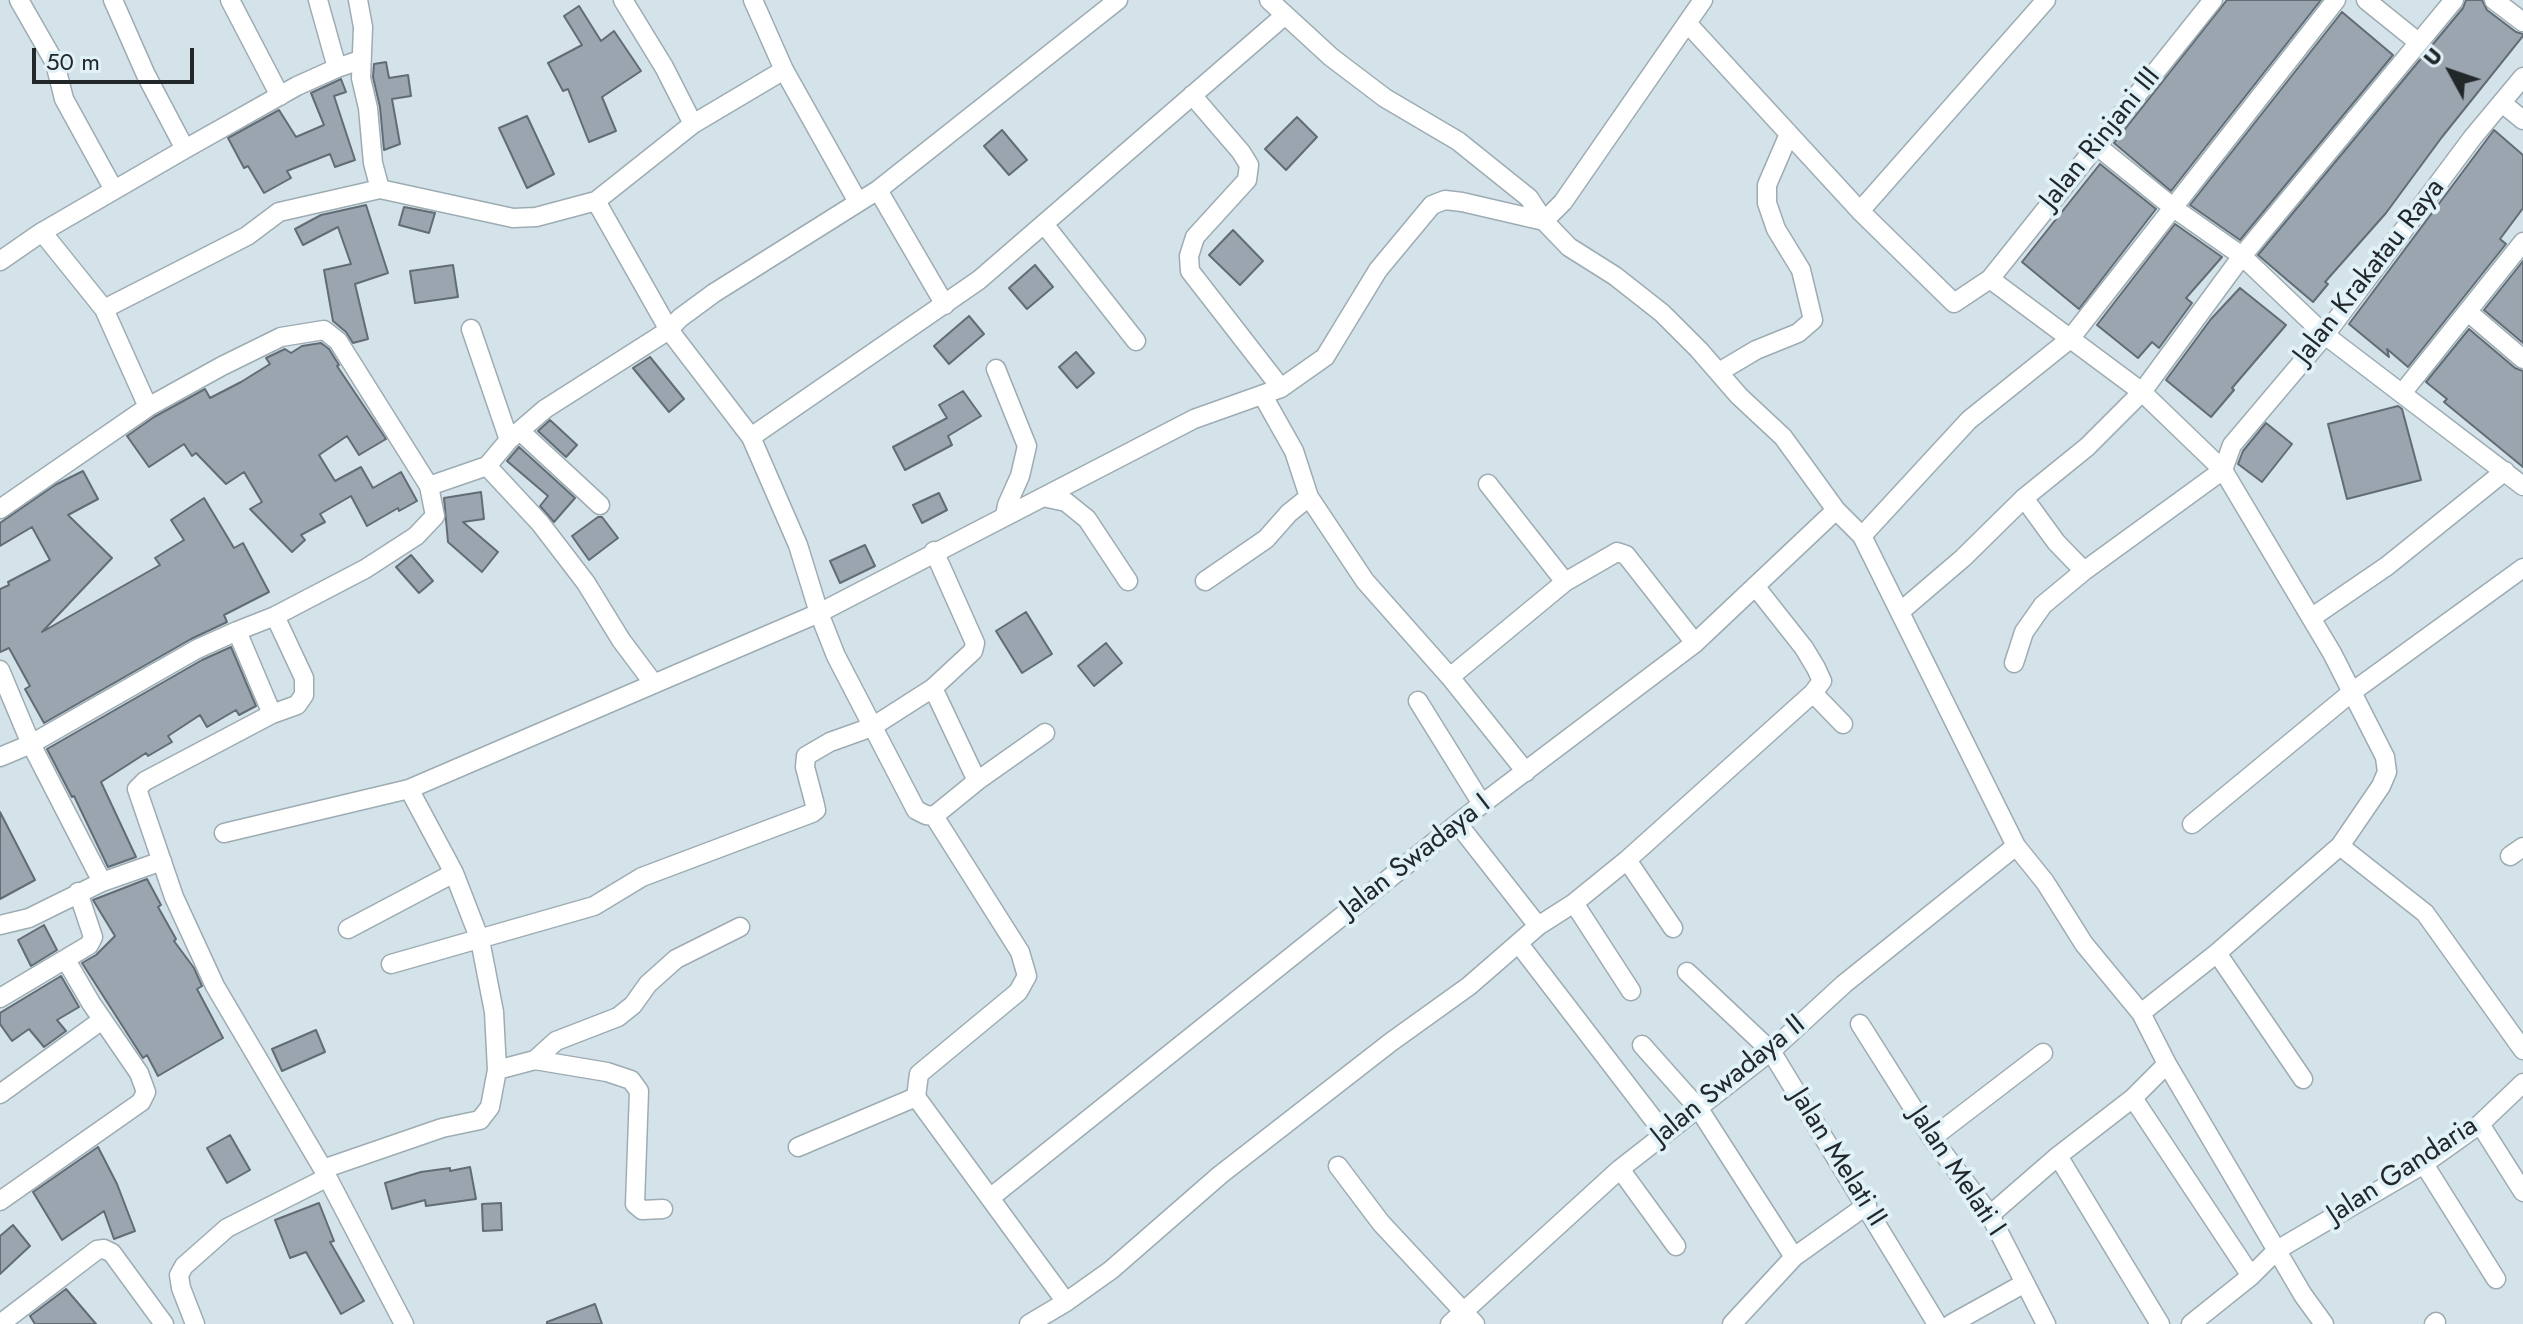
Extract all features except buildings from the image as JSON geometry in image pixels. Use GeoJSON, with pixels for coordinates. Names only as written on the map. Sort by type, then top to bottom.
{"type":"FeatureCollection","features":[{"type":"Feature","properties":{"kind":"street"},"geometry":{"type":"LineString","coordinates":[[0,4],[9,0]]}},
{"type":"Feature","properties":{"kind":"street"},"geometry":{"type":"LineString","coordinates":[[19,0],[55,63],[64,99],[114,190]]}},
{"type":"Feature","properties":{"kind":"street"},"geometry":{"type":"LineString","coordinates":[[113,0],[146,75],[185,149]]}},
{"type":"Feature","properties":{"kind":"street"},"geometry":{"type":"LineString","coordinates":[[230,0],[280,96]]}},
{"type":"Feature","properties":{"kind":"street"},"geometry":{"type":"LineString","coordinates":[[318,0],[337,68]]}},
{"type":"Feature","properties":{"kind":"street"},"geometry":{"type":"LineString","coordinates":[[358,0],[363,27],[361,78],[368,108],[373,163],[380,189]]}},
{"type":"Feature","properties":{"kind":"street"},"geometry":{"type":"LineString","coordinates":[[623,0],[664,67],[693,124]]}},
{"type":"Feature","properties":{"kind":"street"},"geometry":{"type":"LineString","coordinates":[[753,0],[784,70],[858,202]]}},
{"type":"Feature","properties":{"kind":"street"},"geometry":{"type":"LineString","coordinates":[[429,486],[487,466],[514,436],[545,409],[669,330],[714,293],[878,190],[1118,0]]}},
{"type":"Feature","properties":{"kind":"street"},"geometry":{"type":"LineString","coordinates":[[1269,0],[1331,57],[1385,98],[1470,150],[1529,198],[1544,221],[1569,247],[1615,276],[1662,313],[1739,396],[1783,437],[1836,510],[1862,536],[2016,846],[2045,882],[2084,944],[2141,1013],[2167,1064],[2303,1295],[2324,1324]]}},
{"type":"Feature","properties":{"kind":"street"},"geometry":{"type":"LineString","coordinates":[[1544,221],[1563,202],[1703,0]]}},
{"type":"Feature","properties":{"kind":"street"},"geometry":{"type":"LineString","coordinates":[[1687,23],[1860,211],[2046,0]]}},
{"type":"Feature","properties":{"kind":"street","name":"Jalan Rinjani III"},"geometry":{"type":"LineString","coordinates":[[1860,211],[1954,303],[1990,279],[2213,0]]}},
{"type":"Feature","properties":{"kind":"street"},"geometry":{"type":"LineString","coordinates":[[1862,536],[1969,420],[2070,339],[2336,0]]}},
{"type":"Feature","properties":{"kind":"street"},"geometry":{"type":"LineString","coordinates":[[2366,0],[2418,42]]}},
{"type":"Feature","properties":{"kind":"street"},"geometry":{"type":"LineString","coordinates":[[1901,611],[1963,558],[2024,498],[2087,447],[2142,392],[2242,256],[2454,0]]}},
{"type":"Feature","properties":{"kind":"street"},"geometry":{"type":"LineString","coordinates":[[2494,0],[2523,22]]}},
{"type":"Feature","properties":{"kind":"street"},"geometry":{"type":"LineString","coordinates":[[751,437],[945,305],[1044,224],[1284,16]]}},
{"type":"Feature","properties":{"kind":"street"},"geometry":{"type":"LineString","coordinates":[[0,261],[42,232],[185,149],[280,96],[360,60]]}},
{"type":"Feature","properties":{"kind":"street"},"geometry":{"type":"LineString","coordinates":[[104,309],[247,236],[279,212],[380,189],[513,218],[536,217],[596,201],[693,124],[784,70]]}},
{"type":"Feature","properties":{"kind":"street","name":"Jalan Krakatau Raya"},"geometry":{"type":"LineString","coordinates":[[2223,470],[2232,445],[2325,335],[2473,137],[2523,77]]}},
{"type":"Feature","properties":{"kind":"street"},"geometry":{"type":"LineString","coordinates":[[1192,95],[1249,165],[1247,180],[1195,237],[1189,256],[1190,271],[1281,388]]}},
{"type":"Feature","properties":{"kind":"street"},"geometry":{"type":"LineString","coordinates":[[2502,103],[2523,120]]}},
{"type":"Feature","properties":{"kind":"street"},"geometry":{"type":"LineString","coordinates":[[1719,372],[1756,350],[1798,333],[1813,320],[1801,270],[1776,229],[1767,203],[1767,185],[1789,134]]}},
{"type":"Feature","properties":{"kind":"street"},"geometry":{"type":"LineString","coordinates":[[2096,145],[2175,209],[2242,256],[2325,335],[2523,486]]}},
{"type":"Feature","properties":{"kind":"street"},"geometry":{"type":"LineString","coordinates":[[878,190],[945,305]]}},
{"type":"Feature","properties":{"kind":"street"},"geometry":{"type":"LineString","coordinates":[[224,833],[409,789],[819,613],[1194,419],[1281,388],[1325,357],[1378,270],[1432,205],[1445,200],[1462,202],[1544,221]]}},
{"type":"Feature","properties":{"kind":"street"},"geometry":{"type":"LineString","coordinates":[[596,201],[669,330],[751,437],[798,545],[836,656],[916,810],[934,816],[1045,733]]}},
{"type":"Feature","properties":{"kind":"street"},"geometry":{"type":"LineString","coordinates":[[1044,224],[1136,341]]}},
{"type":"Feature","properties":{"kind":"street"},"geometry":{"type":"LineString","coordinates":[[42,232],[104,309],[148,407]]}},
{"type":"Feature","properties":{"kind":"street"},"geometry":{"type":"LineString","coordinates":[[2403,392],[2523,242]]}},
{"type":"Feature","properties":{"kind":"street"},"geometry":{"type":"LineString","coordinates":[[1990,279],[2142,392],[2223,470],[2311,618],[2385,757],[2387,772],[2381,786],[2340,846],[2217,953],[2141,1013]]}},
{"type":"Feature","properties":{"kind":"street"},"geometry":{"type":"LineString","coordinates":[[2468,312],[2523,359]]}},
{"type":"Feature","properties":{"kind":"street"},"geometry":{"type":"LineString","coordinates":[[471,329],[514,436],[600,505]]}},
{"type":"Feature","properties":{"kind":"street"},"geometry":{"type":"LineString","coordinates":[[0,509],[148,407],[281,337],[324,330],[338,341],[429,486],[435,516],[416,536],[365,569],[275,616],[197,649],[31,744],[0,757]]}},
{"type":"Feature","properties":{"kind":"street"},"geometry":{"type":"LineString","coordinates":[[996,369],[1027,446],[1005,516]]}},
{"type":"Feature","properties":{"kind":"street"},"geometry":{"type":"LineString","coordinates":[[1263,396],[1294,451],[1309,497],[1365,581],[1450,677],[1526,772]]}},
{"type":"Feature","properties":{"kind":"street"},"geometry":{"type":"LineString","coordinates":[[487,466],[540,523],[586,583],[621,640],[654,684]]}},
{"type":"Feature","properties":{"kind":"street"},"geometry":{"type":"LineString","coordinates":[[2014,663],[2024,632],[2043,605],[2084,571],[2223,470]]}},
{"type":"Feature","properties":{"kind":"street"},"geometry":{"type":"LineString","coordinates":[[2311,618],[2387,566],[2505,471]]}},
{"type":"Feature","properties":{"kind":"street"},"geometry":{"type":"LineString","coordinates":[[1488,484],[1565,582]]}},
{"type":"Feature","properties":{"kind":"street"},"geometry":{"type":"LineString","coordinates":[[1043,497],[1066,502],[1087,519],[1128,581]]}},
{"type":"Feature","properties":{"kind":"street"},"geometry":{"type":"LineString","coordinates":[[1205,581],[1266,539],[1289,513],[1309,497]]}},
{"type":"Feature","properties":{"kind":"street"},"geometry":{"type":"LineString","coordinates":[[2024,498],[2056,542],[2084,571]]}},
{"type":"Feature","properties":{"kind":"street","name":"Jalan Swadaya I"},"geometry":{"type":"LineString","coordinates":[[990,1198],[1482,804],[1695,643],[1836,510]]}},
{"type":"Feature","properties":{"kind":"street"},"geometry":{"type":"LineString","coordinates":[[391,964],[594,906],[642,877],[816,810],[805,767],[806,756],[830,742],[872,727],[933,688],[973,651],[975,643],[934,551]]}},
{"type":"Feature","properties":{"kind":"street"},"geometry":{"type":"LineString","coordinates":[[1450,677],[1565,582],[1617,552],[1626,555],[1695,643]]}},
{"type":"Feature","properties":{"kind":"street"},"geometry":{"type":"LineString","coordinates":[[2192,824],[2352,692],[2523,568]]}},
{"type":"Feature","properties":{"kind":"street"},"geometry":{"type":"LineString","coordinates":[[1029,1324],[1111,1270],[1220,1175],[1519,944],[1538,926],[1574,903],[1627,860],[1813,693],[1822,681],[1816,668],[1755,586]]}},
{"type":"Feature","properties":{"kind":"street"},"geometry":{"type":"LineString","coordinates":[[275,616],[304,678],[304,695],[297,705],[272,714],[145,781],[137,789],[174,897],[215,986],[325,1173],[404,1324]]}},
{"type":"Feature","properties":{"kind":"street"},"geometry":{"type":"LineString","coordinates":[[237,631],[272,714]]}},
{"type":"Feature","properties":{"kind":"street"},"geometry":{"type":"LineString","coordinates":[[0,670],[31,744],[102,882]]}},
{"type":"Feature","properties":{"kind":"street"},"geometry":{"type":"LineString","coordinates":[[933,688],[977,781]]}},
{"type":"Feature","properties":{"kind":"street"},"geometry":{"type":"LineString","coordinates":[[1813,693],[1843,724]]}},
{"type":"Feature","properties":{"kind":"street"},"geometry":{"type":"LineString","coordinates":[[1418,701],[1482,804]]}},
{"type":"Feature","properties":{"kind":"street"},"geometry":{"type":"LineString","coordinates":[[195,1324],[179,1275],[184,1266],[227,1228],[325,1173],[442,1128],[480,1120],[490,1107],[497,1070],[494,1012],[480,940],[454,873],[409,789]]}},
{"type":"Feature","properties":{"kind":"street"},"geometry":{"type":"LineString","coordinates":[[934,816],[1020,952],[1027,976],[1018,992],[919,1074],[916,1097],[1066,1302]]}},
{"type":"Feature","properties":{"kind":"street"},"geometry":{"type":"LineString","coordinates":[[1458,824],[1538,926]]}},
{"type":"Feature","properties":{"kind":"street","name":"Jalan Swadaya II"},"geometry":{"type":"LineString","coordinates":[[1463,1320],[1620,1169],[1771,1051],[1844,984],[2016,846]]}},
{"type":"Feature","properties":{"kind":"street"},"geometry":{"type":"LineString","coordinates":[[2340,846],[2425,913],[2523,1050]]}},
{"type":"Feature","properties":{"kind":"street"},"geometry":{"type":"LineString","coordinates":[[1627,860],[1673,928]]}},
{"type":"Feature","properties":{"kind":"street"},"geometry":{"type":"LineString","coordinates":[[0,925],[29,918],[78,892],[162,861]]}},
{"type":"Feature","properties":{"kind":"street"},"geometry":{"type":"LineString","coordinates":[[348,929],[454,873]]}},
{"type":"Feature","properties":{"kind":"street"},"geometry":{"type":"LineString","coordinates":[[0,998],[89,945],[93,937],[78,892]]}},
{"type":"Feature","properties":{"kind":"street"},"geometry":{"type":"LineString","coordinates":[[1574,903],[1631,991]]}},
{"type":"Feature","properties":{"kind":"street"},"geometry":{"type":"LineString","coordinates":[[535,1060],[556,1041],[618,1017],[676,959],[740,927]]}},
{"type":"Feature","properties":{"kind":"street"},"geometry":{"type":"LineString","coordinates":[[1519,944],[1664,1133]]}},
{"type":"Feature","properties":{"kind":"street"},"geometry":{"type":"LineString","coordinates":[[2217,953],[2303,1079]]}},
{"type":"Feature","properties":{"kind":"street"},"geometry":{"type":"LineString","coordinates":[[0,1201],[141,1102],[146,1092],[139,1073],[66,960]]}},
{"type":"Feature","properties":{"kind":"street","name":"Jalan Melati II"},"geometry":{"type":"LineString","coordinates":[[1687,972],[1771,1051],[1937,1324]]}},
{"type":"Feature","properties":{"kind":"street"},"geometry":{"type":"LineString","coordinates":[[0,1094],[102,1020]]}},
{"type":"Feature","properties":{"kind":"street","name":"Jalan Melati I"},"geometry":{"type":"LineString","coordinates":[[1860,1024],[1932,1138],[1990,1215],[2046,1324]]}},
{"type":"Feature","properties":{"kind":"street"},"geometry":{"type":"LineString","coordinates":[[1642,1045],[1699,1109],[1794,1257]]}},
{"type":"Feature","properties":{"kind":"street"},"geometry":{"type":"LineString","coordinates":[[1932,1138],[2043,1053]]}},
{"type":"Feature","properties":{"kind":"street"},"geometry":{"type":"LineString","coordinates":[[497,1070],[535,1060],[607,1072],[631,1080],[639,1091],[635,1204],[642,1210],[663,1209]]}},
{"type":"Feature","properties":{"kind":"street"},"geometry":{"type":"LineString","coordinates":[[1990,1215],[2058,1156],[2133,1098],[2167,1064]]}},
{"type":"Feature","properties":{"kind":"street","name":"Jalan Gandaria"},"geometry":{"type":"LineString","coordinates":[[2191,1324],[2251,1276],[2277,1250],[2424,1164],[2480,1124],[2523,1083]]}},
{"type":"Feature","properties":{"kind":"street"},"geometry":{"type":"LineString","coordinates":[[798,1147],[916,1097]]}},
{"type":"Feature","properties":{"kind":"street"},"geometry":{"type":"LineString","coordinates":[[2133,1098],[2251,1276]]}},
{"type":"Feature","properties":{"kind":"street"},"geometry":{"type":"LineString","coordinates":[[2480,1124],[2523,1192]]}},
{"type":"Feature","properties":{"kind":"street"},"geometry":{"type":"LineString","coordinates":[[2058,1156],[2160,1324]]}},
{"type":"Feature","properties":{"kind":"street"},"geometry":{"type":"LineString","coordinates":[[2424,1164],[2496,1279]]}},
{"type":"Feature","properties":{"kind":"street"},"geometry":{"type":"LineString","coordinates":[[1338,1166],[1381,1223],[1463,1320]]}},
{"type":"Feature","properties":{"kind":"street"},"geometry":{"type":"LineString","coordinates":[[1620,1169],[1676,1246]]}},
{"type":"Feature","properties":{"kind":"street"},"geometry":{"type":"LineString","coordinates":[[1732,1324],[1794,1257],[1867,1205]]}},
{"type":"Feature","properties":{"kind":"street"},"geometry":{"type":"LineString","coordinates":[[0,1324],[97,1250],[104,1249],[112,1253],[164,1324]]}},
{"type":"Feature","properties":{"kind":"street"},"geometry":{"type":"LineString","coordinates":[[1951,1324],[2025,1283]]}}]}
